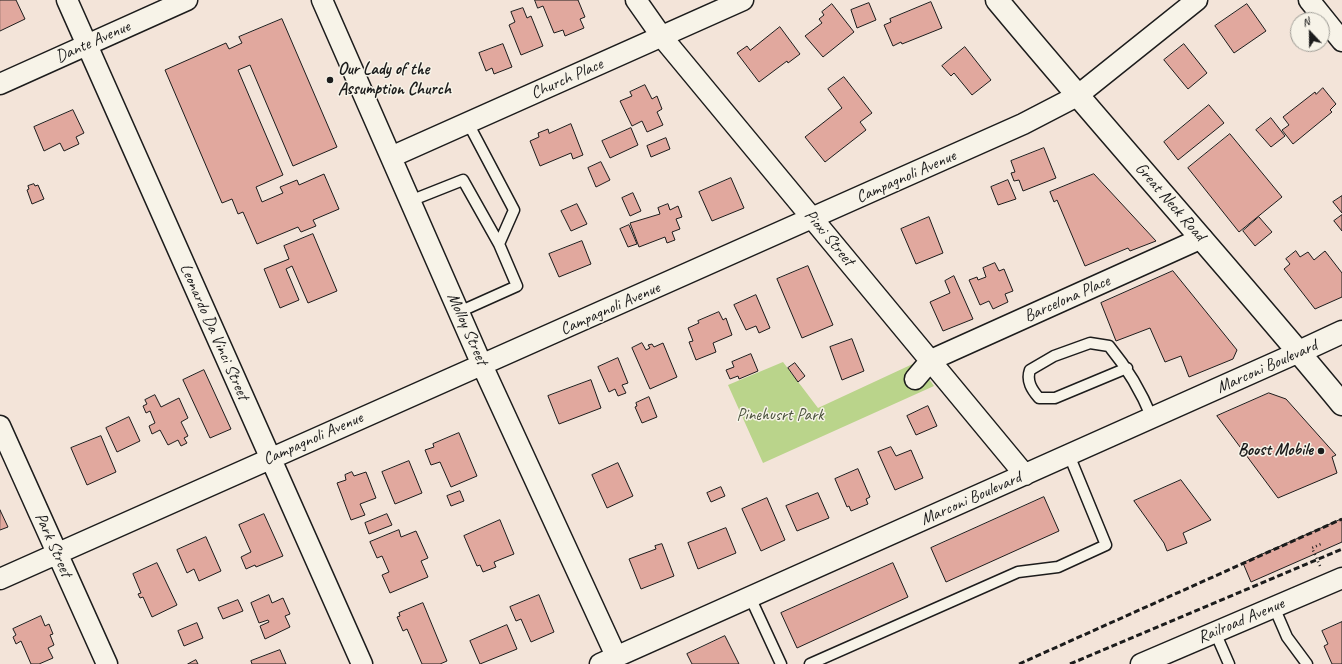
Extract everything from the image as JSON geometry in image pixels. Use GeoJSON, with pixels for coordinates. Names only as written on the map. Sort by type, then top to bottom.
{"type":"FeatureCollection","features":[{"type":"Feature","properties":{"kind":"main road","name":"Great Neck Road"},"geometry":{"type":"LineString","coordinates":[[997,0],[1077,96],[1202,238],[1342,404]]}},
{"type":"Feature","properties":{"kind":"main road","name":"Marconi Boulevard"},"geometry":{"type":"LineString","coordinates":[[1299,352],[1342,332]]}},
{"type":"Feature","properties":{"kind":"street","name":"Leonardo Da Vinci Street"},"geometry":{"type":"LineString","coordinates":[[67,0],[269,458],[362,664]]}},
{"type":"Feature","properties":{"kind":"street","name":"Dante Avenue"},"geometry":{"type":"LineString","coordinates":[[0,84],[187,0]]}},
{"type":"Feature","properties":{"kind":"street","name":"Molloy Street"},"geometry":{"type":"LineString","coordinates":[[322,0],[482,365],[608,660]]}},
{"type":"Feature","properties":{"kind":"street","name":"Pioxi Street"},"geometry":{"type":"LineString","coordinates":[[636,0],[662,37],[1025,474]]}},
{"type":"Feature","properties":{"kind":"street","name":"Church Place"},"geometry":{"type":"LineString","coordinates":[[391,158],[743,0]]}},
{"type":"Feature","properties":{"kind":"street","name":"Campagnoli Avenue"},"geometry":{"type":"LineString","coordinates":[[0,579],[269,458],[813,219],[1023,124],[1077,96],[1197,0]]}},
{"type":"Feature","properties":{"kind":"street"},"geometry":{"type":"LineString","coordinates":[[1310,0],[1342,41]]}},
{"type":"Feature","properties":{"kind":"street","name":"Barcelona Place"},"geometry":{"type":"LineString","coordinates":[[931,360],[1202,238]]}},
{"type":"Feature","properties":{"kind":"street","name":"Marconi Boulevard"},"geometry":{"type":"LineString","coordinates":[[608,660],[1299,352]]}},
{"type":"Feature","properties":{"kind":"street"},"geometry":{"type":"LineString","coordinates":[[915,379],[931,360]]}},
{"type":"Feature","properties":{"kind":"street","name":"Park Street"},"geometry":{"type":"LineString","coordinates":[[0,426],[56,554],[107,664]]}},
{"type":"Feature","properties":{"kind":"street","name":"Railroad Avenue"},"geometry":{"type":"LineString","coordinates":[[1141,664],[1342,578]]}},
{"type":"Feature","properties":{"kind":"lane"},"geometry":{"type":"LineString","coordinates":[[468,123],[514,210],[499,244]]}},
{"type":"Feature","properties":{"kind":"lane"},"geometry":{"type":"LineString","coordinates":[[410,201],[463,180],[499,244],[517,286],[459,312]]}},
{"type":"Feature","properties":{"kind":"lane"},"geometry":{"type":"LineString","coordinates":[[1127,368],[1055,398],[1039,398],[1032,389],[1028,376],[1030,370],[1054,356],[1090,343],[1109,346],[1127,368],[1141,391],[1152,418]]}},
{"type":"Feature","properties":{"kind":"lane"},"geometry":{"type":"LineString","coordinates":[[810,664],[1018,572],[1058,567],[1106,545],[1069,455]]}},
{"type":"Feature","properties":{"kind":"lane"},"geometry":{"type":"LineString","coordinates":[[750,597],[781,664]]}},
{"type":"Feature","properties":{"kind":"lane"},"geometry":{"type":"LineString","coordinates":[[1274,607],[1287,637],[1306,664]]}},
{"type":"Feature","properties":{"kind":"lane"},"geometry":{"type":"LineString","coordinates":[[1215,632],[1229,664]]}},
{"type":"Feature","properties":{"kind":"path"},"geometry":{"type":"LineString","coordinates":[[1321,544],[1312,548],[1321,568]]}},
{"type":"Feature","properties":{"kind":"green space","name":"Pinehusrt Park"},"geometry":{"type":"Polygon","coordinates":[[[783,362],[818,408],[917,362],[934,386],[763,463],[728,385],[783,362]]]}},
{"type":"Feature","properties":{"kind":"building"},"geometry":{"type":"Polygon","coordinates":[[[0,0],[16,0],[25,19],[0,31],[0,0]]]}},
{"type":"Feature","properties":{"kind":"building"},"geometry":{"type":"Polygon","coordinates":[[[535,0],[578,0],[585,17],[580,19],[584,28],[565,36],[563,30],[554,33],[543,6],[538,8],[535,0]]]}},
{"type":"Feature","properties":{"kind":"building"},"geometry":{"type":"Polygon","coordinates":[[[931,2],[942,28],[902,44],[901,42],[893,46],[884,25],[891,22],[890,19],[931,2]]]}},
{"type":"Feature","properties":{"kind":"building"},"geometry":{"type":"Polygon","coordinates":[[[869,3],[876,20],[857,28],[851,10],[869,3]]]}},
{"type":"Feature","properties":{"kind":"building"},"geometry":{"type":"Polygon","coordinates":[[[832,4],[854,32],[823,57],[805,36],[822,23],[819,19],[824,15],[822,12],[832,4]]]}},
{"type":"Feature","properties":{"kind":"building"},"geometry":{"type":"Polygon","coordinates":[[[1247,4],[1266,31],[1234,53],[1215,26],[1247,4]]]}},
{"type":"Feature","properties":{"kind":"building"},"geometry":{"type":"Polygon","coordinates":[[[523,8],[527,18],[531,16],[543,46],[521,55],[509,25],[515,22],[511,12],[523,8]]]}},
{"type":"Feature","properties":{"kind":"building"},"geometry":{"type":"Polygon","coordinates":[[[282,19],[337,147],[293,166],[250,65],[238,70],[283,175],[256,187],[262,202],[283,193],[280,187],[297,180],[299,185],[324,174],[339,209],[313,220],[316,226],[301,232],[298,227],[257,244],[243,212],[238,214],[232,199],[222,203],[165,70],[226,43],[229,49],[242,43],[239,37],[282,19]]]}},
{"type":"Feature","properties":{"kind":"building"},"geometry":{"type":"Polygon","coordinates":[[[780,27],[800,54],[788,63],[787,61],[759,82],[737,53],[747,46],[750,50],[780,27]]]}},
{"type":"Feature","properties":{"kind":"building"},"geometry":{"type":"Polygon","coordinates":[[[503,44],[512,67],[494,74],[492,68],[486,71],[479,53],[503,44]]]}},
{"type":"Feature","properties":{"kind":"building"},"geometry":{"type":"Polygon","coordinates":[[[1184,44],[1207,73],[1188,89],[1164,60],[1184,44]]]}},
{"type":"Feature","properties":{"kind":"building"},"geometry":{"type":"Polygon","coordinates":[[[965,47],[991,80],[972,95],[954,73],[951,76],[942,66],[965,47]]]}},
{"type":"Feature","properties":{"kind":"building"},"geometry":{"type":"Polygon","coordinates":[[[844,77],[872,113],[860,122],[866,130],[825,162],[805,137],[842,108],[828,89],[844,77]]]}},
{"type":"Feature","properties":{"kind":"building"},"geometry":{"type":"Polygon","coordinates":[[[645,85],[652,99],[657,96],[662,109],[657,112],[663,125],[647,132],[642,121],[632,126],[620,101],[632,96],[630,92],[645,85]]]}},
{"type":"Feature","properties":{"kind":"building"},"geometry":{"type":"Polygon","coordinates":[[[1323,88],[1336,104],[1330,110],[1332,112],[1293,144],[1282,130],[1289,125],[1283,117],[1315,92],[1316,94],[1323,88]]]}},
{"type":"Feature","properties":{"kind":"building"},"geometry":{"type":"Polygon","coordinates":[[[1209,105],[1224,123],[1178,160],[1164,142],[1209,105]]]}},
{"type":"Feature","properties":{"kind":"building"},"geometry":{"type":"Polygon","coordinates":[[[73,110],[84,133],[76,137],[79,144],[64,151],[60,143],[44,151],[34,127],[73,110]]]}},
{"type":"Feature","properties":{"kind":"building"},"geometry":{"type":"Polygon","coordinates":[[[1271,118],[1285,136],[1271,147],[1256,130],[1271,118]]]}},
{"type":"Feature","properties":{"kind":"building"},"geometry":{"type":"Polygon","coordinates":[[[571,124],[583,155],[573,159],[571,153],[540,166],[530,141],[539,137],[538,133],[548,129],[549,133],[571,124]]]}},
{"type":"Feature","properties":{"kind":"building"},"geometry":{"type":"Polygon","coordinates":[[[631,128],[638,145],[610,158],[602,141],[631,128]]]}},
{"type":"Feature","properties":{"kind":"building"},"geometry":{"type":"Polygon","coordinates":[[[1230,134],[1282,197],[1239,232],[1188,168],[1230,134]]]}},
{"type":"Feature","properties":{"kind":"building"},"geometry":{"type":"Polygon","coordinates":[[[666,138],[670,149],[651,157],[647,146],[666,138]]]}},
{"type":"Feature","properties":{"kind":"building"},"geometry":{"type":"Polygon","coordinates":[[[1044,148],[1056,178],[1023,191],[1019,180],[1014,181],[1011,173],[1015,172],[1011,161],[1044,148]]]}},
{"type":"Feature","properties":{"kind":"building"},"geometry":{"type":"Polygon","coordinates":[[[601,162],[610,180],[596,187],[588,168],[601,162]]]}},
{"type":"Feature","properties":{"kind":"building"},"geometry":{"type":"Polygon","coordinates":[[[1094,174],[1156,241],[1130,251],[1128,248],[1085,266],[1057,200],[1054,202],[1050,192],[1094,174]]]}},
{"type":"Feature","properties":{"kind":"building"},"geometry":{"type":"Polygon","coordinates":[[[731,178],[744,208],[712,221],[699,192],[731,178]]]}},
{"type":"Feature","properties":{"kind":"building"},"geometry":{"type":"Polygon","coordinates":[[[1008,180],[1016,199],[998,205],[991,187],[1008,180]]]}},
{"type":"Feature","properties":{"kind":"building"},"geometry":{"type":"Polygon","coordinates":[[[34,184],[35,186],[38,185],[44,199],[32,204],[27,190],[29,189],[28,186],[34,184]]]}},
{"type":"Feature","properties":{"kind":"building"},"geometry":{"type":"Polygon","coordinates":[[[633,193],[641,211],[630,216],[622,198],[633,193]]]}},
{"type":"Feature","properties":{"kind":"building"},"geometry":{"type":"Polygon","coordinates":[[[1342,196],[1342,213],[1333,202],[1342,196]]]}},
{"type":"Feature","properties":{"kind":"building"},"geometry":{"type":"Polygon","coordinates":[[[577,204],[587,224],[571,231],[561,211],[577,204]]]}},
{"type":"Feature","properties":{"kind":"building"},"geometry":{"type":"Polygon","coordinates":[[[668,204],[670,210],[678,206],[682,217],[676,219],[680,229],[672,232],[675,240],[667,243],[665,237],[639,247],[630,223],[660,214],[658,208],[668,204]]]}},
{"type":"Feature","properties":{"kind":"building"},"geometry":{"type":"Polygon","coordinates":[[[1342,215],[1342,231],[1334,221],[1342,215]]]}},
{"type":"Feature","properties":{"kind":"building"},"geometry":{"type":"Polygon","coordinates":[[[929,217],[943,253],[916,264],[901,229],[929,217]]]}},
{"type":"Feature","properties":{"kind":"building"},"geometry":{"type":"Polygon","coordinates":[[[1259,217],[1272,232],[1255,246],[1243,231],[1259,217]]]}},
{"type":"Feature","properties":{"kind":"building"},"geometry":{"type":"Polygon","coordinates":[[[629,225],[637,244],[628,247],[620,229],[629,225]]]}},
{"type":"Feature","properties":{"kind":"building"},"geometry":{"type":"Polygon","coordinates":[[[313,234],[337,291],[308,303],[292,266],[286,269],[299,300],[280,308],[264,269],[289,259],[284,246],[313,234]]]}},
{"type":"Feature","properties":{"kind":"building"},"geometry":{"type":"Polygon","coordinates":[[[582,241],[591,264],[559,277],[549,254],[582,241]]]}},
{"type":"Feature","properties":{"kind":"building"},"geometry":{"type":"Polygon","coordinates":[[[1296,251],[1300,257],[1308,252],[1314,260],[1325,251],[1342,273],[1342,297],[1315,309],[1284,269],[1290,264],[1286,259],[1296,251]]]}},
{"type":"Feature","properties":{"kind":"building"},"geometry":{"type":"Polygon","coordinates":[[[995,263],[999,271],[1004,269],[1013,291],[1005,294],[1008,302],[993,309],[989,301],[980,305],[969,280],[977,277],[978,280],[986,277],[983,268],[995,263]]]}},
{"type":"Feature","properties":{"kind":"building"},"geometry":{"type":"Polygon","coordinates":[[[808,266],[833,325],[802,338],[777,279],[808,266]]]}},
{"type":"Feature","properties":{"kind":"building"},"geometry":{"type":"Polygon","coordinates":[[[1173,271],[1237,350],[1233,359],[1189,377],[1181,356],[1165,362],[1150,328],[1116,341],[1101,303],[1173,271]]]}},
{"type":"Feature","properties":{"kind":"building"},"geometry":{"type":"Polygon","coordinates":[[[954,276],[973,319],[943,331],[930,302],[950,293],[945,281],[954,276]]]}},
{"type":"Feature","properties":{"kind":"building"},"geometry":{"type":"Polygon","coordinates":[[[756,295],[770,328],[759,333],[756,326],[746,330],[734,305],[756,295]]]}},
{"type":"Feature","properties":{"kind":"building"},"geometry":{"type":"Polygon","coordinates":[[[719,312],[723,320],[726,318],[732,335],[713,343],[716,352],[696,360],[689,342],[693,341],[688,328],[699,323],[698,321],[719,312]]]}},
{"type":"Feature","properties":{"kind":"building"},"geometry":{"type":"Polygon","coordinates":[[[852,339],[864,371],[842,380],[830,347],[852,339]]]}},
{"type":"Feature","properties":{"kind":"building"},"geometry":{"type":"Polygon","coordinates":[[[642,343],[646,350],[650,348],[648,345],[652,344],[654,347],[663,343],[677,377],[650,389],[632,348],[642,343]]]}},
{"type":"Feature","properties":{"kind":"building"},"geometry":{"type":"Polygon","coordinates":[[[751,354],[758,371],[739,379],[738,376],[730,379],[726,370],[734,367],[732,362],[751,354]]]}},
{"type":"Feature","properties":{"kind":"building"},"geometry":{"type":"Polygon","coordinates":[[[618,358],[628,383],[622,385],[626,393],[618,396],[615,389],[609,392],[598,367],[618,358]]]}},
{"type":"Feature","properties":{"kind":"building"},"geometry":{"type":"Polygon","coordinates":[[[795,363],[805,376],[798,382],[788,368],[795,363]]]}},
{"type":"Feature","properties":{"kind":"building"},"geometry":{"type":"Polygon","coordinates":[[[204,370],[231,429],[210,438],[183,380],[204,370]]]}},
{"type":"Feature","properties":{"kind":"building"},"geometry":{"type":"Polygon","coordinates":[[[591,380],[601,408],[559,424],[548,396],[591,380]]]}},
{"type":"Feature","properties":{"kind":"building"},"geometry":{"type":"Polygon","coordinates":[[[1269,393],[1286,399],[1336,455],[1332,457],[1337,473],[1278,498],[1217,416],[1269,393]]]}},
{"type":"Feature","properties":{"kind":"building"},"geometry":{"type":"Polygon","coordinates":[[[155,395],[161,407],[179,398],[188,418],[181,422],[188,436],[184,438],[187,443],[181,446],[178,440],[168,445],[160,430],[152,434],[149,426],[155,423],[150,411],[146,413],[143,406],[147,404],[145,400],[155,395]]]}},
{"type":"Feature","properties":{"kind":"building"},"geometry":{"type":"Polygon","coordinates":[[[649,397],[657,417],[642,423],[635,407],[637,406],[636,403],[649,397]]]}},
{"type":"Feature","properties":{"kind":"building"},"geometry":{"type":"Polygon","coordinates":[[[928,406],[937,426],[916,435],[907,416],[928,406]]]}},
{"type":"Feature","properties":{"kind":"building"},"geometry":{"type":"Polygon","coordinates":[[[129,417],[140,441],[117,452],[106,428],[129,417]]]}},
{"type":"Feature","properties":{"kind":"building"},"geometry":{"type":"Polygon","coordinates":[[[459,433],[477,476],[451,487],[440,462],[431,465],[425,450],[434,447],[433,444],[459,433]]]}},
{"type":"Feature","properties":{"kind":"building"},"geometry":{"type":"Polygon","coordinates":[[[101,436],[116,472],[87,485],[71,448],[101,436]]]}},
{"type":"Feature","properties":{"kind":"building"},"geometry":{"type":"Polygon","coordinates":[[[891,447],[896,456],[911,450],[923,478],[895,490],[878,452],[891,447]]]}},
{"type":"Feature","properties":{"kind":"building"},"geometry":{"type":"Polygon","coordinates":[[[409,461],[422,493],[395,504],[382,472],[409,461]]]}},
{"type":"Feature","properties":{"kind":"building"},"geometry":{"type":"Polygon","coordinates":[[[618,463],[633,496],[607,508],[592,475],[618,463]]]}},
{"type":"Feature","properties":{"kind":"building"},"geometry":{"type":"Polygon","coordinates":[[[858,469],[870,497],[866,499],[868,504],[851,511],[849,506],[847,507],[835,479],[858,469]]]}},
{"type":"Feature","properties":{"kind":"building"},"geometry":{"type":"Polygon","coordinates":[[[352,472],[354,476],[366,472],[376,498],[360,504],[365,515],[351,520],[337,483],[346,480],[345,475],[352,472]]]}},
{"type":"Feature","properties":{"kind":"building"},"geometry":{"type":"Polygon","coordinates":[[[1181,480],[1211,520],[1183,533],[1187,543],[1167,551],[1164,543],[1134,501],[1181,480]]]}},
{"type":"Feature","properties":{"kind":"building"},"geometry":{"type":"Polygon","coordinates":[[[721,487],[725,496],[711,502],[707,493],[721,487]]]}},
{"type":"Feature","properties":{"kind":"building"},"geometry":{"type":"Polygon","coordinates":[[[460,491],[464,501],[451,506],[447,496],[460,491]]]}},
{"type":"Feature","properties":{"kind":"building"},"geometry":{"type":"Polygon","coordinates":[[[818,493],[829,518],[797,531],[786,506],[818,493]]]}},
{"type":"Feature","properties":{"kind":"building"},"geometry":{"type":"Polygon","coordinates":[[[1044,497],[1059,531],[946,582],[931,548],[1044,497]]]}},
{"type":"Feature","properties":{"kind":"building"},"geometry":{"type":"Polygon","coordinates":[[[767,498],[785,540],[761,551],[742,509],[767,498]]]}},
{"type":"Feature","properties":{"kind":"building"},"geometry":{"type":"Polygon","coordinates":[[[0,510],[8,527],[0,530],[0,510]]]}},
{"type":"Feature","properties":{"kind":"building"},"geometry":{"type":"Polygon","coordinates":[[[264,514],[283,556],[256,567],[255,565],[246,569],[241,557],[251,552],[239,525],[264,514]]]}},
{"type":"Feature","properties":{"kind":"building"},"geometry":{"type":"Polygon","coordinates":[[[387,514],[392,525],[369,534],[365,523],[387,514]]]}},
{"type":"Feature","properties":{"kind":"building"},"geometry":{"type":"Polygon","coordinates":[[[1342,519],[1342,542],[1251,582],[1243,563],[1342,519]]]}},
{"type":"Feature","properties":{"kind":"building"},"geometry":{"type":"Polygon","coordinates":[[[500,520],[514,554],[494,562],[496,567],[483,572],[480,565],[477,566],[464,536],[500,520]]]}},
{"type":"Feature","properties":{"kind":"building"},"geometry":{"type":"Polygon","coordinates":[[[726,528],[736,553],[698,569],[688,543],[726,528]]]}},
{"type":"Feature","properties":{"kind":"building"},"geometry":{"type":"Polygon","coordinates":[[[399,530],[401,537],[416,531],[428,558],[421,561],[428,577],[390,593],[382,575],[389,572],[382,556],[377,558],[370,542],[399,530]]]}},
{"type":"Feature","properties":{"kind":"building"},"geometry":{"type":"Polygon","coordinates":[[[206,537],[221,571],[199,581],[194,569],[187,573],[177,550],[206,537]]]}},
{"type":"Feature","properties":{"kind":"building"},"geometry":{"type":"Polygon","coordinates":[[[662,544],[674,576],[641,589],[629,559],[656,549],[655,546],[662,544]]]}},
{"type":"Feature","properties":{"kind":"building"},"geometry":{"type":"Polygon","coordinates":[[[157,563],[177,605],[152,617],[143,597],[140,598],[138,594],[141,593],[133,574],[157,563]]]}},
{"type":"Feature","properties":{"kind":"building"},"geometry":{"type":"Polygon","coordinates":[[[893,563],[908,597],[797,648],[781,613],[893,563]]]}},
{"type":"Feature","properties":{"kind":"building"},"geometry":{"type":"Polygon","coordinates":[[[269,595],[272,603],[283,598],[290,614],[285,616],[290,627],[265,639],[260,626],[269,622],[268,620],[259,623],[251,603],[269,595]]]}},
{"type":"Feature","properties":{"kind":"building"},"geometry":{"type":"Polygon","coordinates":[[[539,595],[554,632],[531,642],[521,619],[516,621],[510,607],[539,595]]]}},
{"type":"Feature","properties":{"kind":"building"},"geometry":{"type":"Polygon","coordinates":[[[238,600],[243,611],[223,619],[218,608],[238,600]]]}},
{"type":"Feature","properties":{"kind":"building"},"geometry":{"type":"Polygon","coordinates":[[[423,603],[447,661],[440,664],[422,664],[407,629],[403,631],[397,617],[400,616],[399,613],[423,603]]]}},
{"type":"Feature","properties":{"kind":"building"},"geometry":{"type":"Polygon","coordinates":[[[41,616],[45,626],[49,624],[53,634],[50,635],[54,645],[48,648],[53,658],[39,664],[31,664],[21,641],[16,644],[13,637],[16,635],[13,629],[41,616]]]}},
{"type":"Feature","properties":{"kind":"building"},"geometry":{"type":"Polygon","coordinates":[[[1342,622],[1342,664],[1332,664],[1324,646],[1328,644],[1322,631],[1342,622]]]}},
{"type":"Feature","properties":{"kind":"building"},"geometry":{"type":"Polygon","coordinates":[[[197,623],[203,638],[184,646],[178,631],[197,623]]]}},
{"type":"Feature","properties":{"kind":"building"},"geometry":{"type":"Polygon","coordinates":[[[507,625],[517,649],[480,664],[470,641],[507,625]]]}},
{"type":"Feature","properties":{"kind":"building"},"geometry":{"type":"Polygon","coordinates":[[[725,636],[739,664],[692,664],[687,654],[725,636]]]}},
{"type":"Feature","properties":{"kind":"building"},"geometry":{"type":"Polygon","coordinates":[[[280,650],[286,664],[252,664],[251,661],[280,650]]]}},
{"type":"Feature","properties":{"kind":"building"},"geometry":{"type":"Polygon","coordinates":[[[196,660],[198,664],[188,664],[196,660]]]}},
{"type":"Feature","properties":{"kind":"railway"},"geometry":{"type":"LineString","coordinates":[[1019,664],[1342,519]]}},
{"type":"Feature","properties":{"kind":"railway"},"geometry":{"type":"LineString","coordinates":[[1070,664],[1342,549]]}},
{"type":"Feature","properties":{"kind":"place","name":"Our Lady of the Assumption Church"},"geometry":{"type":"Point","coordinates":[330,80]}},
{"type":"Feature","properties":{"kind":"place","name":"Boost Mobile"},"geometry":{"type":"Point","coordinates":[1321,451]}}]}
